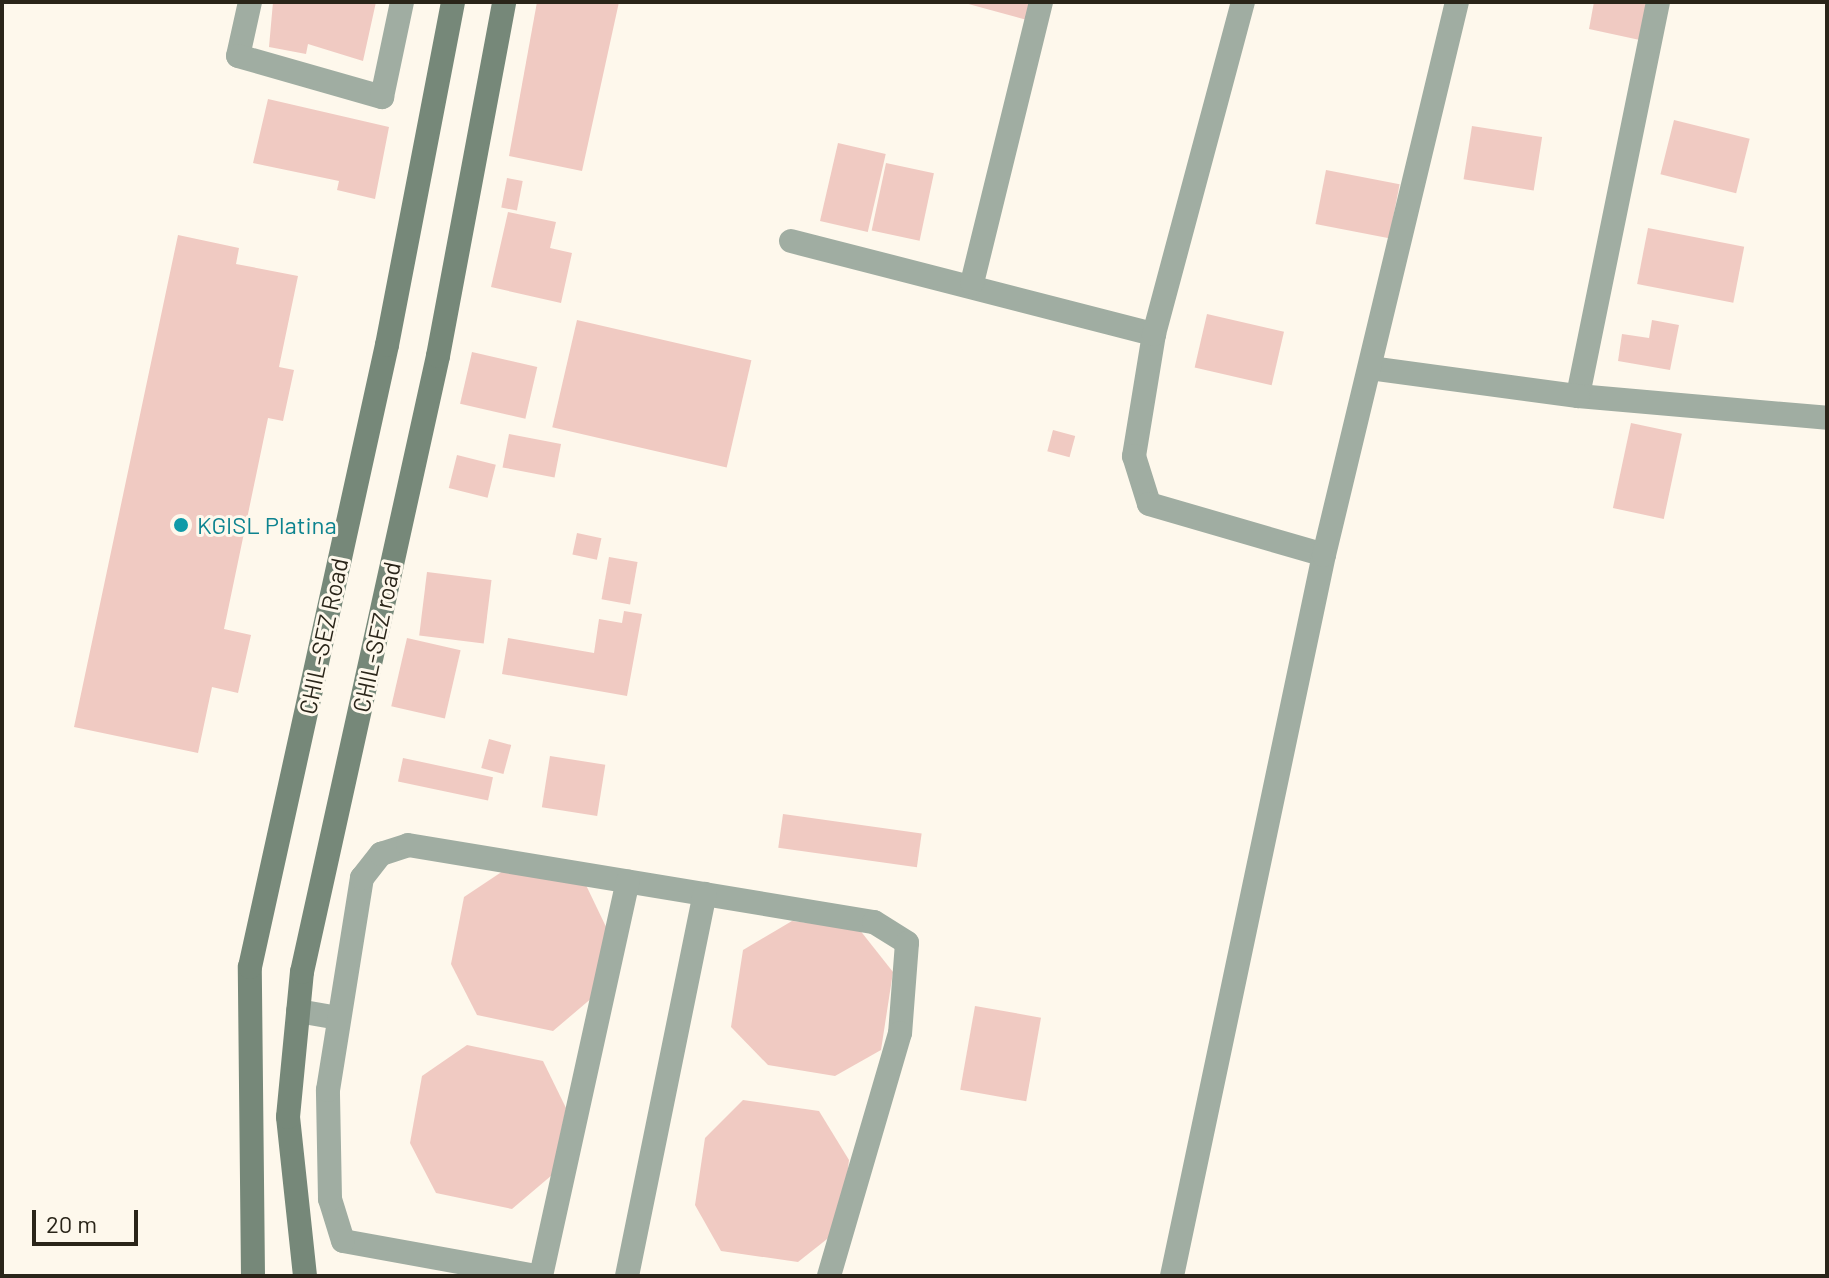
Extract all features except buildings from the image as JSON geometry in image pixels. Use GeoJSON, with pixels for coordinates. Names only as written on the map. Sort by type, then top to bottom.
{"type":"FeatureCollection","features":[{"type":"Feature","properties":{"kind":"street"},"geometry":{"type":"LineString","coordinates":[[250,2],[238,56],[382,97],[402,2]]}},
{"type":"Feature","properties":{"kind":"street","name":"CHIL-SEZ Road"},"geometry":{"type":"LineString","coordinates":[[253,1276],[250,967],[387,345],[453,2]]}},
{"type":"Feature","properties":{"kind":"street","name":"CHIL-SEZ road"},"geometry":{"type":"LineString","coordinates":[[305,1276],[288,1117],[298,1011],[438,356],[504,2]]}},
{"type":"Feature","properties":{"kind":"street"},"geometry":{"type":"LineString","coordinates":[[972,283],[1041,2]]}},
{"type":"Feature","properties":{"kind":"street"},"geometry":{"type":"LineString","coordinates":[[1243,2],[1154,334],[1134,456],[1149,504],[1324,555]]}},
{"type":"Feature","properties":{"kind":"street"},"geometry":{"type":"LineString","coordinates":[[1172,1276],[1324,555],[1457,2]]}},
{"type":"Feature","properties":{"kind":"street"},"geometry":{"type":"LineString","coordinates":[[1578,396],[1658,2]]}},
{"type":"Feature","properties":{"kind":"street"},"geometry":{"type":"LineString","coordinates":[[791,241],[972,283],[1154,334]]}},
{"type":"Feature","properties":{"kind":"street"},"geometry":{"type":"LineString","coordinates":[[1370,368],[1578,396],[1827,418]]}},
{"type":"Feature","properties":{"kind":"street"},"geometry":{"type":"LineString","coordinates":[[628,881],[538,1276],[343,1241],[329,1183],[328,1090],[338,1018],[362,878],[381,854],[408,845],[628,881],[874,922],[907,943],[900,1033],[829,1276]]}},
{"type":"Feature","properties":{"kind":"street"},"geometry":{"type":"LineString","coordinates":[[627,1276],[705,894]]}},
{"type":"Feature","properties":{"kind":"street"},"geometry":{"type":"LineString","coordinates":[[298,1011],[338,1018]]}},
{"type":"Feature","properties":{"kind":"place","name":"KGISL Platina"},"geometry":{"type":"Point","coordinates":[181,525]}}]}
